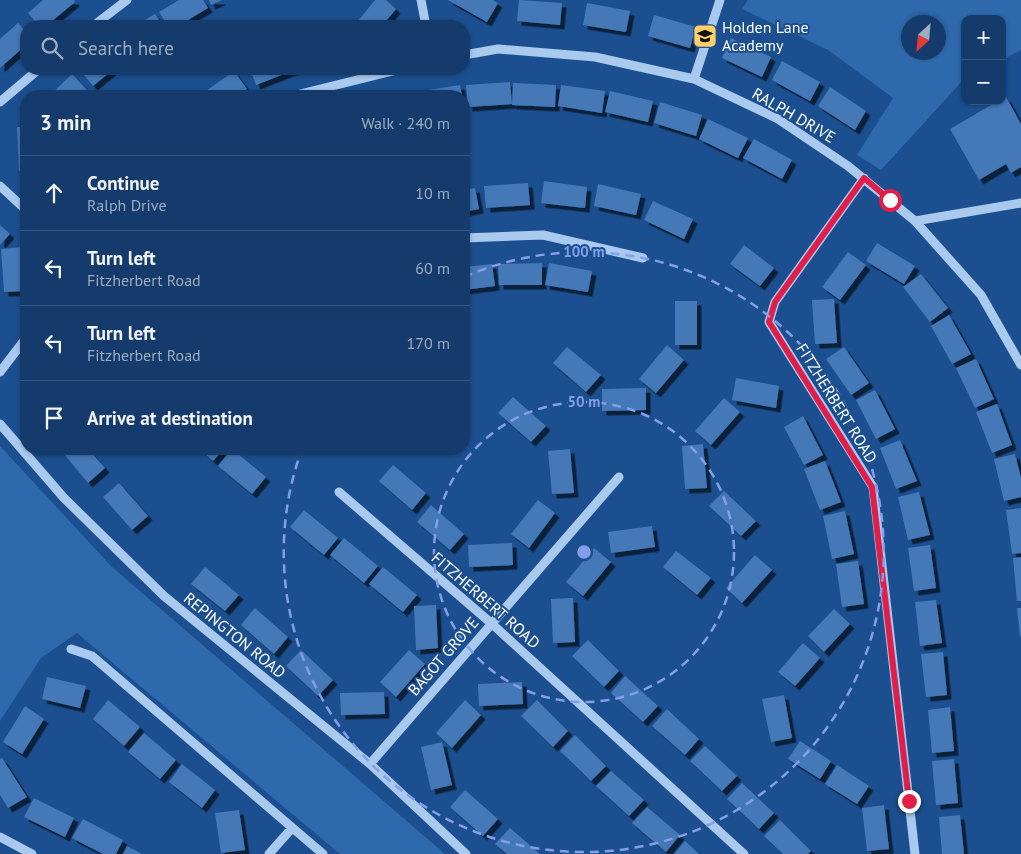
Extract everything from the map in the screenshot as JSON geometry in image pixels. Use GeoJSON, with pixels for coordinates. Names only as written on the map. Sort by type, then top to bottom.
{"type":"FeatureCollection","features":[{"type":"Feature","properties":{"kind":"street"},"geometry":{"type":"LineString","coordinates":[[101,20],[127,0]]}},
{"type":"Feature","properties":{"kind":"street"},"geometry":{"type":"LineString","coordinates":[[422,0],[425,20]]}},
{"type":"Feature","properties":{"kind":"street"},"geometry":{"type":"LineString","coordinates":[[694,79],[720,0]]}},
{"type":"Feature","properties":{"kind":"street","name":"RALPH DRIVE"},"geometry":{"type":"LineString","coordinates":[[470,54],[498,49],[595,57],[694,79],[778,119],[864,178],[915,221],[981,295],[1021,364]]}},
{"type":"Feature","properties":{"kind":"street"},"geometry":{"type":"LineString","coordinates":[[0,102],[31,75]]}},
{"type":"Feature","properties":{"kind":"street"},"geometry":{"type":"LineString","coordinates":[[316,90],[377,75]]}},
{"type":"Feature","properties":{"kind":"street","name":"FITZHERBERT ROAD"},"geometry":{"type":"LineString","coordinates":[[864,178],[775,302],[769,322],[872,487],[915,854]]}},
{"type":"Feature","properties":{"kind":"street"},"geometry":{"type":"LineString","coordinates":[[0,186],[20,204]]}},
{"type":"Feature","properties":{"kind":"street"},"geometry":{"type":"LineString","coordinates":[[915,221],[1021,203]]}},
{"type":"Feature","properties":{"kind":"street"},"geometry":{"type":"LineString","coordinates":[[470,238],[543,235],[643,258]]}},
{"type":"Feature","properties":{"kind":"street"},"geometry":{"type":"LineString","coordinates":[[0,372],[20,346]]}},
{"type":"Feature","properties":{"kind":"street","name":"REPINGTON ROAD"},"geometry":{"type":"LineString","coordinates":[[0,424],[20,447]]}},
{"type":"Feature","properties":{"kind":"street","name":"REPINGTON ROAD"},"geometry":{"type":"LineString","coordinates":[[27,455],[64,498],[164,596],[370,764],[466,854]]}},
{"type":"Feature","properties":{"kind":"street","name":"BAGOT GROVE"},"geometry":{"type":"LineString","coordinates":[[370,764],[619,477]]}},
{"type":"Feature","properties":{"kind":"street","name":"FITZHERBERT ROAD"},"geometry":{"type":"LineString","coordinates":[[340,492],[491,623],[744,854]]}},
{"type":"Feature","properties":{"kind":"street"},"geometry":{"type":"LineString","coordinates":[[71,649],[92,656],[323,854]]}},
{"type":"Feature","properties":{"kind":"street"},"geometry":{"type":"LineString","coordinates":[[269,854],[292,828]]}},
{"type":"Feature","properties":{"kind":"street"},"geometry":{"type":"LineString","coordinates":[[0,837],[32,854]]}},
{"type":"Feature","properties":{"kind":"shaded area"},"geometry":{"type":"Polygon","coordinates":[[[748,0],[1021,0],[1021,50],[1006,58],[1006,15],[961,15],[961,82],[881,170],[857,155],[893,98],[828,50],[742,9],[748,0]]]}},
{"type":"Feature","properties":{"kind":"shaded area"},"geometry":{"type":"Polygon","coordinates":[[[0,446],[112,567],[445,854],[340,854],[77,633],[41,658],[0,721],[0,446]]]}},
{"type":"Feature","properties":{"kind":"building"},"geometry":{"type":"Polygon","coordinates":[[[43,0],[74,0],[75,2],[53,20],[34,20],[28,13],[43,0]]]}},
{"type":"Feature","properties":{"kind":"building"},"geometry":{"type":"Polygon","coordinates":[[[179,0],[203,0],[208,8],[188,20],[164,20],[159,12],[179,0]]]}},
{"type":"Feature","properties":{"kind":"building"},"geometry":{"type":"Polygon","coordinates":[[[209,0],[222,0],[211,5],[209,0]]]}},
{"type":"Feature","properties":{"kind":"building"},"geometry":{"type":"Polygon","coordinates":[[[375,0],[386,0],[396,9],[387,20],[359,20],[375,0]]]}},
{"type":"Feature","properties":{"kind":"building"},"geometry":{"type":"Polygon","coordinates":[[[448,0],[493,0],[498,3],[487,22],[448,0]]]}},
{"type":"Feature","properties":{"kind":"building"},"geometry":{"type":"Polygon","coordinates":[[[519,0],[562,3],[560,25],[517,21],[519,0]]]}},
{"type":"Feature","properties":{"kind":"building"},"geometry":{"type":"Polygon","coordinates":[[[587,3],[630,11],[626,32],[583,25],[587,3]]]}},
{"type":"Feature","properties":{"kind":"building"},"geometry":{"type":"Polygon","coordinates":[[[155,14],[159,20],[145,20],[155,14]]]}},
{"type":"Feature","properties":{"kind":"building"},"geometry":{"type":"Polygon","coordinates":[[[654,15],[696,27],[690,48],[648,36],[654,15]]]}},
{"type":"Feature","properties":{"kind":"building"},"geometry":{"type":"Polygon","coordinates":[[[18,23],[20,25],[20,50],[0,68],[0,39],[18,23]]]}},
{"type":"Feature","properties":{"kind":"building"},"geometry":{"type":"Polygon","coordinates":[[[731,38],[771,57],[762,77],[722,58],[731,38]]]}},
{"type":"Feature","properties":{"kind":"building"},"geometry":{"type":"Polygon","coordinates":[[[782,61],[820,82],[810,101],[772,80],[782,61]]]}},
{"type":"Feature","properties":{"kind":"building"},"geometry":{"type":"Polygon","coordinates":[[[73,75],[87,90],[55,90],[73,75]]]}},
{"type":"Feature","properties":{"kind":"building"},"geometry":{"type":"Polygon","coordinates":[[[84,75],[107,75],[93,86],[84,75]]]}},
{"type":"Feature","properties":{"kind":"building"},"geometry":{"type":"Polygon","coordinates":[[[228,75],[237,75],[247,89],[246,90],[207,90],[228,75]]]}},
{"type":"Feature","properties":{"kind":"building"},"geometry":{"type":"Polygon","coordinates":[[[252,75],[282,75],[256,85],[252,75]]]}},
{"type":"Feature","properties":{"kind":"building"},"geometry":{"type":"Polygon","coordinates":[[[510,82],[512,104],[470,107],[470,90],[466,90],[466,85],[510,82]]]}},
{"type":"Feature","properties":{"kind":"building"},"geometry":{"type":"Polygon","coordinates":[[[513,83],[556,85],[555,107],[512,105],[513,83]]]}},
{"type":"Feature","properties":{"kind":"building"},"geometry":{"type":"Polygon","coordinates":[[[460,85],[461,90],[429,90],[460,85]]]}},
{"type":"Feature","properties":{"kind":"building"},"geometry":{"type":"Polygon","coordinates":[[[561,85],[605,91],[602,113],[558,106],[561,85]]]}},
{"type":"Feature","properties":{"kind":"building"},"geometry":{"type":"Polygon","coordinates":[[[830,87],[866,111],[855,130],[818,106],[830,87]]]}},
{"type":"Feature","properties":{"kind":"building"},"geometry":{"type":"Polygon","coordinates":[[[610,91],[653,101],[648,122],[605,112],[610,91]]]}},
{"type":"Feature","properties":{"kind":"building"},"geometry":{"type":"Polygon","coordinates":[[[1006,97],[1021,124],[1021,167],[1011,173],[1006,164],[979,180],[950,129],[991,105],[1006,105],[1006,97]]]}},
{"type":"Feature","properties":{"kind":"building"},"geometry":{"type":"Polygon","coordinates":[[[660,102],[702,115],[696,136],[654,123],[660,102]]]}},
{"type":"Feature","properties":{"kind":"building"},"geometry":{"type":"Polygon","coordinates":[[[708,119],[748,138],[738,158],[699,139],[708,119]]]}},
{"type":"Feature","properties":{"kind":"building"},"geometry":{"type":"Polygon","coordinates":[[[17,127],[20,127],[19,171],[17,127]]]}},
{"type":"Feature","properties":{"kind":"building"},"geometry":{"type":"Polygon","coordinates":[[[754,139],[792,160],[782,179],[743,158],[754,139]]]}},
{"type":"Feature","properties":{"kind":"building"},"geometry":{"type":"Polygon","coordinates":[[[544,181],[587,187],[585,208],[541,203],[544,181]]]}},
{"type":"Feature","properties":{"kind":"building"},"geometry":{"type":"Polygon","coordinates":[[[528,183],[530,205],[486,208],[484,186],[528,183]]]}},
{"type":"Feature","properties":{"kind":"building"},"geometry":{"type":"Polygon","coordinates":[[[598,184],[641,194],[636,215],[594,206],[598,184]]]}},
{"type":"Feature","properties":{"kind":"building"},"geometry":{"type":"Polygon","coordinates":[[[475,188],[479,209],[470,211],[470,189],[475,188]]]}},
{"type":"Feature","properties":{"kind":"building"},"geometry":{"type":"Polygon","coordinates":[[[653,201],[693,219],[684,239],[644,220],[653,201]]]}},
{"type":"Feature","properties":{"kind":"building"},"geometry":{"type":"Polygon","coordinates":[[[0,225],[10,234],[0,245],[0,225]]]}},
{"type":"Feature","properties":{"kind":"building"},"geometry":{"type":"Polygon","coordinates":[[[877,243],[915,266],[904,284],[866,261],[877,243]]]}},
{"type":"Feature","properties":{"kind":"building"},"geometry":{"type":"Polygon","coordinates":[[[744,245],[774,268],[760,286],[730,264],[744,245]]]}},
{"type":"Feature","properties":{"kind":"building"},"geometry":{"type":"Polygon","coordinates":[[[20,247],[20,291],[4,292],[1,249],[20,247]]]}},
{"type":"Feature","properties":{"kind":"building"},"geometry":{"type":"Polygon","coordinates":[[[848,252],[866,265],[840,300],[822,287],[848,252]]]}},
{"type":"Feature","properties":{"kind":"building"},"geometry":{"type":"Polygon","coordinates":[[[542,263],[542,285],[499,285],[498,264],[542,263]]]}},
{"type":"Feature","properties":{"kind":"building"},"geometry":{"type":"Polygon","coordinates":[[[549,263],[592,271],[588,292],[545,285],[549,263]]]}},
{"type":"Feature","properties":{"kind":"building"},"geometry":{"type":"Polygon","coordinates":[[[492,264],[495,286],[470,289],[470,266],[492,264]]]}},
{"type":"Feature","properties":{"kind":"building"},"geometry":{"type":"Polygon","coordinates":[[[921,274],[948,308],[930,322],[903,287],[921,274]]]}},
{"type":"Feature","properties":{"kind":"building"},"geometry":{"type":"Polygon","coordinates":[[[834,299],[837,343],[815,344],[812,300],[834,299]]]}},
{"type":"Feature","properties":{"kind":"building"},"geometry":{"type":"Polygon","coordinates":[[[675,301],[697,301],[697,345],[675,345],[675,301]]]}},
{"type":"Feature","properties":{"kind":"building"},"geometry":{"type":"Polygon","coordinates":[[[949,315],[971,354],[952,364],[931,326],[949,315]]]}},
{"type":"Feature","properties":{"kind":"building"},"geometry":{"type":"Polygon","coordinates":[[[667,345],[684,360],[656,393],[639,379],[667,345]]]}},
{"type":"Feature","properties":{"kind":"building"},"geometry":{"type":"Polygon","coordinates":[[[567,347],[601,375],[586,392],[553,363],[567,347]]]}},
{"type":"Feature","properties":{"kind":"building"},"geometry":{"type":"Polygon","coordinates":[[[844,347],[869,383],[851,395],[826,359],[844,347]]]}},
{"type":"Feature","properties":{"kind":"building"},"geometry":{"type":"Polygon","coordinates":[[[976,359],[994,399],[975,408],[956,368],[976,359]]]}},
{"type":"Feature","properties":{"kind":"building"},"geometry":{"type":"Polygon","coordinates":[[[736,378],[779,386],[776,408],[732,400],[736,378]]]}},
{"type":"Feature","properties":{"kind":"building"},"geometry":{"type":"Polygon","coordinates":[[[646,388],[646,410],[602,411],[602,389],[646,388]]]}},
{"type":"Feature","properties":{"kind":"building"},"geometry":{"type":"Polygon","coordinates":[[[875,390],[895,429],[876,439],[856,400],[875,390]]]}},
{"type":"Feature","properties":{"kind":"building"},"geometry":{"type":"Polygon","coordinates":[[[513,397],[546,426],[531,442],[498,413],[513,397]]]}},
{"type":"Feature","properties":{"kind":"building"},"geometry":{"type":"Polygon","coordinates":[[[724,398],[740,412],[711,445],[695,431],[724,398]]]}},
{"type":"Feature","properties":{"kind":"building"},"geometry":{"type":"Polygon","coordinates":[[[997,404],[1012,445],[992,453],[976,412],[997,404]]]}},
{"type":"Feature","properties":{"kind":"building"},"geometry":{"type":"Polygon","coordinates":[[[803,416],[823,455],[804,465],[784,427],[803,416]]]}},
{"type":"Feature","properties":{"kind":"building"},"geometry":{"type":"Polygon","coordinates":[[[900,440],[917,481],[896,489],[880,448],[900,440]]]}},
{"type":"Feature","properties":{"kind":"building"},"geometry":{"type":"Polygon","coordinates":[[[703,444],[707,488],[685,489],[682,446],[703,444]]]}},
{"type":"Feature","properties":{"kind":"building"},"geometry":{"type":"Polygon","coordinates":[[[570,449],[574,493],[552,494],[548,451],[570,449]]]}},
{"type":"Feature","properties":{"kind":"building"},"geometry":{"type":"Polygon","coordinates":[[[1015,454],[1021,478],[1021,497],[1004,501],[994,459],[1015,454]]]}},
{"type":"Feature","properties":{"kind":"building"},"geometry":{"type":"Polygon","coordinates":[[[65,455],[93,455],[105,468],[88,483],[65,455]]]}},
{"type":"Feature","properties":{"kind":"building"},"geometry":{"type":"Polygon","coordinates":[[[206,455],[218,455],[213,461],[206,455]]]}},
{"type":"Feature","properties":{"kind":"building"},"geometry":{"type":"Polygon","coordinates":[[[227,455],[239,455],[266,477],[252,494],[218,466],[227,455]]]}},
{"type":"Feature","properties":{"kind":"building"},"geometry":{"type":"Polygon","coordinates":[[[825,461],[841,502],[820,510],[804,469],[825,461]]]}},
{"type":"Feature","properties":{"kind":"building"},"geometry":{"type":"Polygon","coordinates":[[[393,465],[426,493],[412,510],[379,481],[393,465]]]}},
{"type":"Feature","properties":{"kind":"building"},"geometry":{"type":"Polygon","coordinates":[[[119,483],[148,516],[132,530],[103,497],[119,483]]]}},
{"type":"Feature","properties":{"kind":"building"},"geometry":{"type":"Polygon","coordinates":[[[724,491],[756,521],[741,536],[709,506],[724,491]]]}},
{"type":"Feature","properties":{"kind":"building"},"geometry":{"type":"Polygon","coordinates":[[[919,492],[930,535],[908,540],[898,497],[919,492]]]}},
{"type":"Feature","properties":{"kind":"building"},"geometry":{"type":"Polygon","coordinates":[[[538,500],[555,513],[529,548],[511,534],[538,500]]]}},
{"type":"Feature","properties":{"kind":"building"},"geometry":{"type":"Polygon","coordinates":[[[431,505],[464,534],[450,550],[417,522],[431,505]]]}},
{"type":"Feature","properties":{"kind":"building"},"geometry":{"type":"Polygon","coordinates":[[[1021,508],[1021,553],[1012,554],[1006,510],[1021,508]]]}},
{"type":"Feature","properties":{"kind":"building"},"geometry":{"type":"Polygon","coordinates":[[[304,510],[338,538],[324,555],[290,527],[304,510]]]}},
{"type":"Feature","properties":{"kind":"building"},"geometry":{"type":"Polygon","coordinates":[[[845,511],[854,554],[832,559],[823,516],[845,511]]]}},
{"type":"Feature","properties":{"kind":"building"},"geometry":{"type":"Polygon","coordinates":[[[652,526],[655,547],[611,553],[608,532],[652,526]]]}},
{"type":"Feature","properties":{"kind":"building"},"geometry":{"type":"Polygon","coordinates":[[[344,538],[378,566],[364,583],[330,555],[344,538]]]}},
{"type":"Feature","properties":{"kind":"building"},"geometry":{"type":"Polygon","coordinates":[[[512,543],[513,565],[469,567],[468,545],[512,543]]]}},
{"type":"Feature","properties":{"kind":"building"},"geometry":{"type":"Polygon","coordinates":[[[930,545],[936,588],[914,591],[908,548],[930,545]]]}},
{"type":"Feature","properties":{"kind":"building"},"geometry":{"type":"Polygon","coordinates":[[[594,548],[611,562],[583,596],[566,582],[594,548]]]}},
{"type":"Feature","properties":{"kind":"building"},"geometry":{"type":"Polygon","coordinates":[[[676,551],[711,578],[697,595],[663,567],[676,551]]]}},
{"type":"Feature","properties":{"kind":"building"},"geometry":{"type":"Polygon","coordinates":[[[755,555],[772,570],[742,603],[726,588],[755,555]]]}},
{"type":"Feature","properties":{"kind":"building"},"geometry":{"type":"Polygon","coordinates":[[[1021,557],[1021,601],[1017,601],[1013,558],[1021,557]]]}},
{"type":"Feature","properties":{"kind":"building"},"geometry":{"type":"Polygon","coordinates":[[[858,561],[864,604],[842,607],[836,564],[858,561]]]}},
{"type":"Feature","properties":{"kind":"building"},"geometry":{"type":"Polygon","coordinates":[[[205,567],[239,595],[225,611],[191,584],[205,567]]]}},
{"type":"Feature","properties":{"kind":"building"},"geometry":{"type":"Polygon","coordinates":[[[383,567],[417,595],[403,612],[369,584],[383,567]]]}},
{"type":"Feature","properties":{"kind":"building"},"geometry":{"type":"Polygon","coordinates":[[[573,598],[575,642],[553,643],[551,599],[573,598]]]}},
{"type":"Feature","properties":{"kind":"building"},"geometry":{"type":"Polygon","coordinates":[[[936,600],[942,643],[920,646],[915,602],[936,600]]]}},
{"type":"Feature","properties":{"kind":"building"},"geometry":{"type":"Polygon","coordinates":[[[436,605],[438,648],[416,650],[414,606],[436,605]]]}},
{"type":"Feature","properties":{"kind":"building"},"geometry":{"type":"Polygon","coordinates":[[[255,608],[288,637],[274,654],[241,625],[255,608]]]}},
{"type":"Feature","properties":{"kind":"building"},"geometry":{"type":"Polygon","coordinates":[[[1017,608],[1021,608],[1021,636],[1020,636],[1017,608]]]}},
{"type":"Feature","properties":{"kind":"building"},"geometry":{"type":"Polygon","coordinates":[[[834,609],[850,624],[824,652],[808,636],[834,609]]]}},
{"type":"Feature","properties":{"kind":"building"},"geometry":{"type":"Polygon","coordinates":[[[588,640],[619,671],[604,687],[572,656],[588,640]]]}},
{"type":"Feature","properties":{"kind":"building"},"geometry":{"type":"Polygon","coordinates":[[[803,643],[820,658],[795,686],[778,672],[803,643]]]}},
{"type":"Feature","properties":{"kind":"building"},"geometry":{"type":"Polygon","coordinates":[[[301,650],[333,680],[318,696],[286,666],[301,650]]]}},
{"type":"Feature","properties":{"kind":"building"},"geometry":{"type":"Polygon","coordinates":[[[409,650],[425,664],[396,697],[380,682],[409,650]]]}},
{"type":"Feature","properties":{"kind":"building"},"geometry":{"type":"Polygon","coordinates":[[[943,652],[947,695],[926,697],[921,654],[943,652]]]}},
{"type":"Feature","properties":{"kind":"building"},"geometry":{"type":"Polygon","coordinates":[[[625,676],[658,706],[643,722],[611,693],[625,676]]]}},
{"type":"Feature","properties":{"kind":"building"},"geometry":{"type":"Polygon","coordinates":[[[47,677],[86,686],[80,708],[42,699],[47,677]]]}},
{"type":"Feature","properties":{"kind":"building"},"geometry":{"type":"Polygon","coordinates":[[[522,682],[523,704],[479,706],[478,684],[522,682]]]}},
{"type":"Feature","properties":{"kind":"building"},"geometry":{"type":"Polygon","coordinates":[[[384,692],[385,714],[341,715],[340,693],[384,692]]]}},
{"type":"Feature","properties":{"kind":"building"},"geometry":{"type":"Polygon","coordinates":[[[784,695],[792,738],[771,742],[762,699],[784,695]]]}},
{"type":"Feature","properties":{"kind":"building"},"geometry":{"type":"Polygon","coordinates":[[[108,700],[140,727],[124,746],[93,719],[108,700]]]}},
{"type":"Feature","properties":{"kind":"building"},"geometry":{"type":"Polygon","coordinates":[[[465,700],[481,715],[452,748],[436,733],[465,700]]]}},
{"type":"Feature","properties":{"kind":"building"},"geometry":{"type":"Polygon","coordinates":[[[537,700],[568,731],[553,747],[521,716],[537,700]]]}},
{"type":"Feature","properties":{"kind":"building"},"geometry":{"type":"Polygon","coordinates":[[[25,706],[44,719],[22,754],[3,742],[25,706]]]}},
{"type":"Feature","properties":{"kind":"building"},"geometry":{"type":"Polygon","coordinates":[[[950,707],[954,751],[932,753],[928,710],[950,707]]]}},
{"type":"Feature","properties":{"kind":"building"},"geometry":{"type":"Polygon","coordinates":[[[667,709],[699,739],[685,755],[652,726],[667,709]]]}},
{"type":"Feature","properties":{"kind":"building"},"geometry":{"type":"Polygon","coordinates":[[[144,733],[176,760],[160,779],[128,752],[144,733]]]}},
{"type":"Feature","properties":{"kind":"building"},"geometry":{"type":"Polygon","coordinates":[[[575,735],[606,766],[591,781],[560,751],[575,735]]]}},
{"type":"Feature","properties":{"kind":"building"},"geometry":{"type":"Polygon","coordinates":[[[800,741],[831,761],[820,779],[788,759],[800,741]]]}},
{"type":"Feature","properties":{"kind":"building"},"geometry":{"type":"Polygon","coordinates":[[[442,742],[452,785],[431,790],[421,747],[442,742]]]}},
{"type":"Feature","properties":{"kind":"building"},"geometry":{"type":"Polygon","coordinates":[[[705,746],[737,776],[722,791],[690,761],[705,746]]]}},
{"type":"Feature","properties":{"kind":"building"},"geometry":{"type":"Polygon","coordinates":[[[2,758],[27,797],[8,808],[0,795],[0,759],[2,758]]]}},
{"type":"Feature","properties":{"kind":"building"},"geometry":{"type":"Polygon","coordinates":[[[954,759],[958,803],[936,805],[932,761],[954,759]]]}},
{"type":"Feature","properties":{"kind":"building"},"geometry":{"type":"Polygon","coordinates":[[[182,764],[215,790],[202,808],[169,782],[182,764]]]}},
{"type":"Feature","properties":{"kind":"building"},"geometry":{"type":"Polygon","coordinates":[[[837,765],[869,786],[857,804],[825,784],[837,765]]]}},
{"type":"Feature","properties":{"kind":"building"},"geometry":{"type":"Polygon","coordinates":[[[611,771],[644,800],[629,816],[596,786],[611,771]]]}},
{"type":"Feature","properties":{"kind":"building"},"geometry":{"type":"Polygon","coordinates":[[[742,783],[774,813],[759,829],[727,799],[742,783]]]}},
{"type":"Feature","properties":{"kind":"building"},"geometry":{"type":"Polygon","coordinates":[[[465,790],[498,819],[483,836],[450,807],[465,790]]]}},
{"type":"Feature","properties":{"kind":"building"},"geometry":{"type":"Polygon","coordinates":[[[34,798],[74,818],[65,837],[24,817],[34,798]]]}},
{"type":"Feature","properties":{"kind":"building"},"geometry":{"type":"Polygon","coordinates":[[[884,805],[889,849],[867,851],[862,808],[884,805]]]}},
{"type":"Feature","properties":{"kind":"building"},"geometry":{"type":"Polygon","coordinates":[[[647,807],[680,835],[666,852],[632,823],[647,807]]]}},
{"type":"Feature","properties":{"kind":"building"},"geometry":{"type":"Polygon","coordinates":[[[239,810],[245,850],[221,853],[215,813],[239,810]]]}},
{"type":"Feature","properties":{"kind":"building"},"geometry":{"type":"Polygon","coordinates":[[[960,815],[964,854],[942,854],[939,817],[960,815]]]}},
{"type":"Feature","properties":{"kind":"building"},"geometry":{"type":"Polygon","coordinates":[[[83,819],[123,840],[116,854],[103,854],[72,838],[83,819]]]}},
{"type":"Feature","properties":{"kind":"building"},"geometry":{"type":"Polygon","coordinates":[[[780,820],[811,851],[808,854],[783,854],[764,836],[780,820]]]}},
{"type":"Feature","properties":{"kind":"building"},"geometry":{"type":"Polygon","coordinates":[[[510,828],[540,854],[507,854],[495,844],[510,828]]]}},
{"type":"Feature","properties":{"kind":"building"},"geometry":{"type":"Polygon","coordinates":[[[685,841],[699,854],[674,854],[685,841]]]}},
{"type":"Feature","properties":{"kind":"building"},"geometry":{"type":"Polygon","coordinates":[[[127,846],[142,854],[123,854],[127,846]]]}},
{"type":"Feature","properties":{"kind":"place","name":"Holden Lane Academy"},"geometry":{"type":"Point","coordinates":[705,36]}},
{"type":"Feature","properties":{"kind":"route"},"geometry":{"type":"LineString","coordinates":[[890,200],[864,178],[775,302],[769,322],[872,487],[909,801]]}}]}
